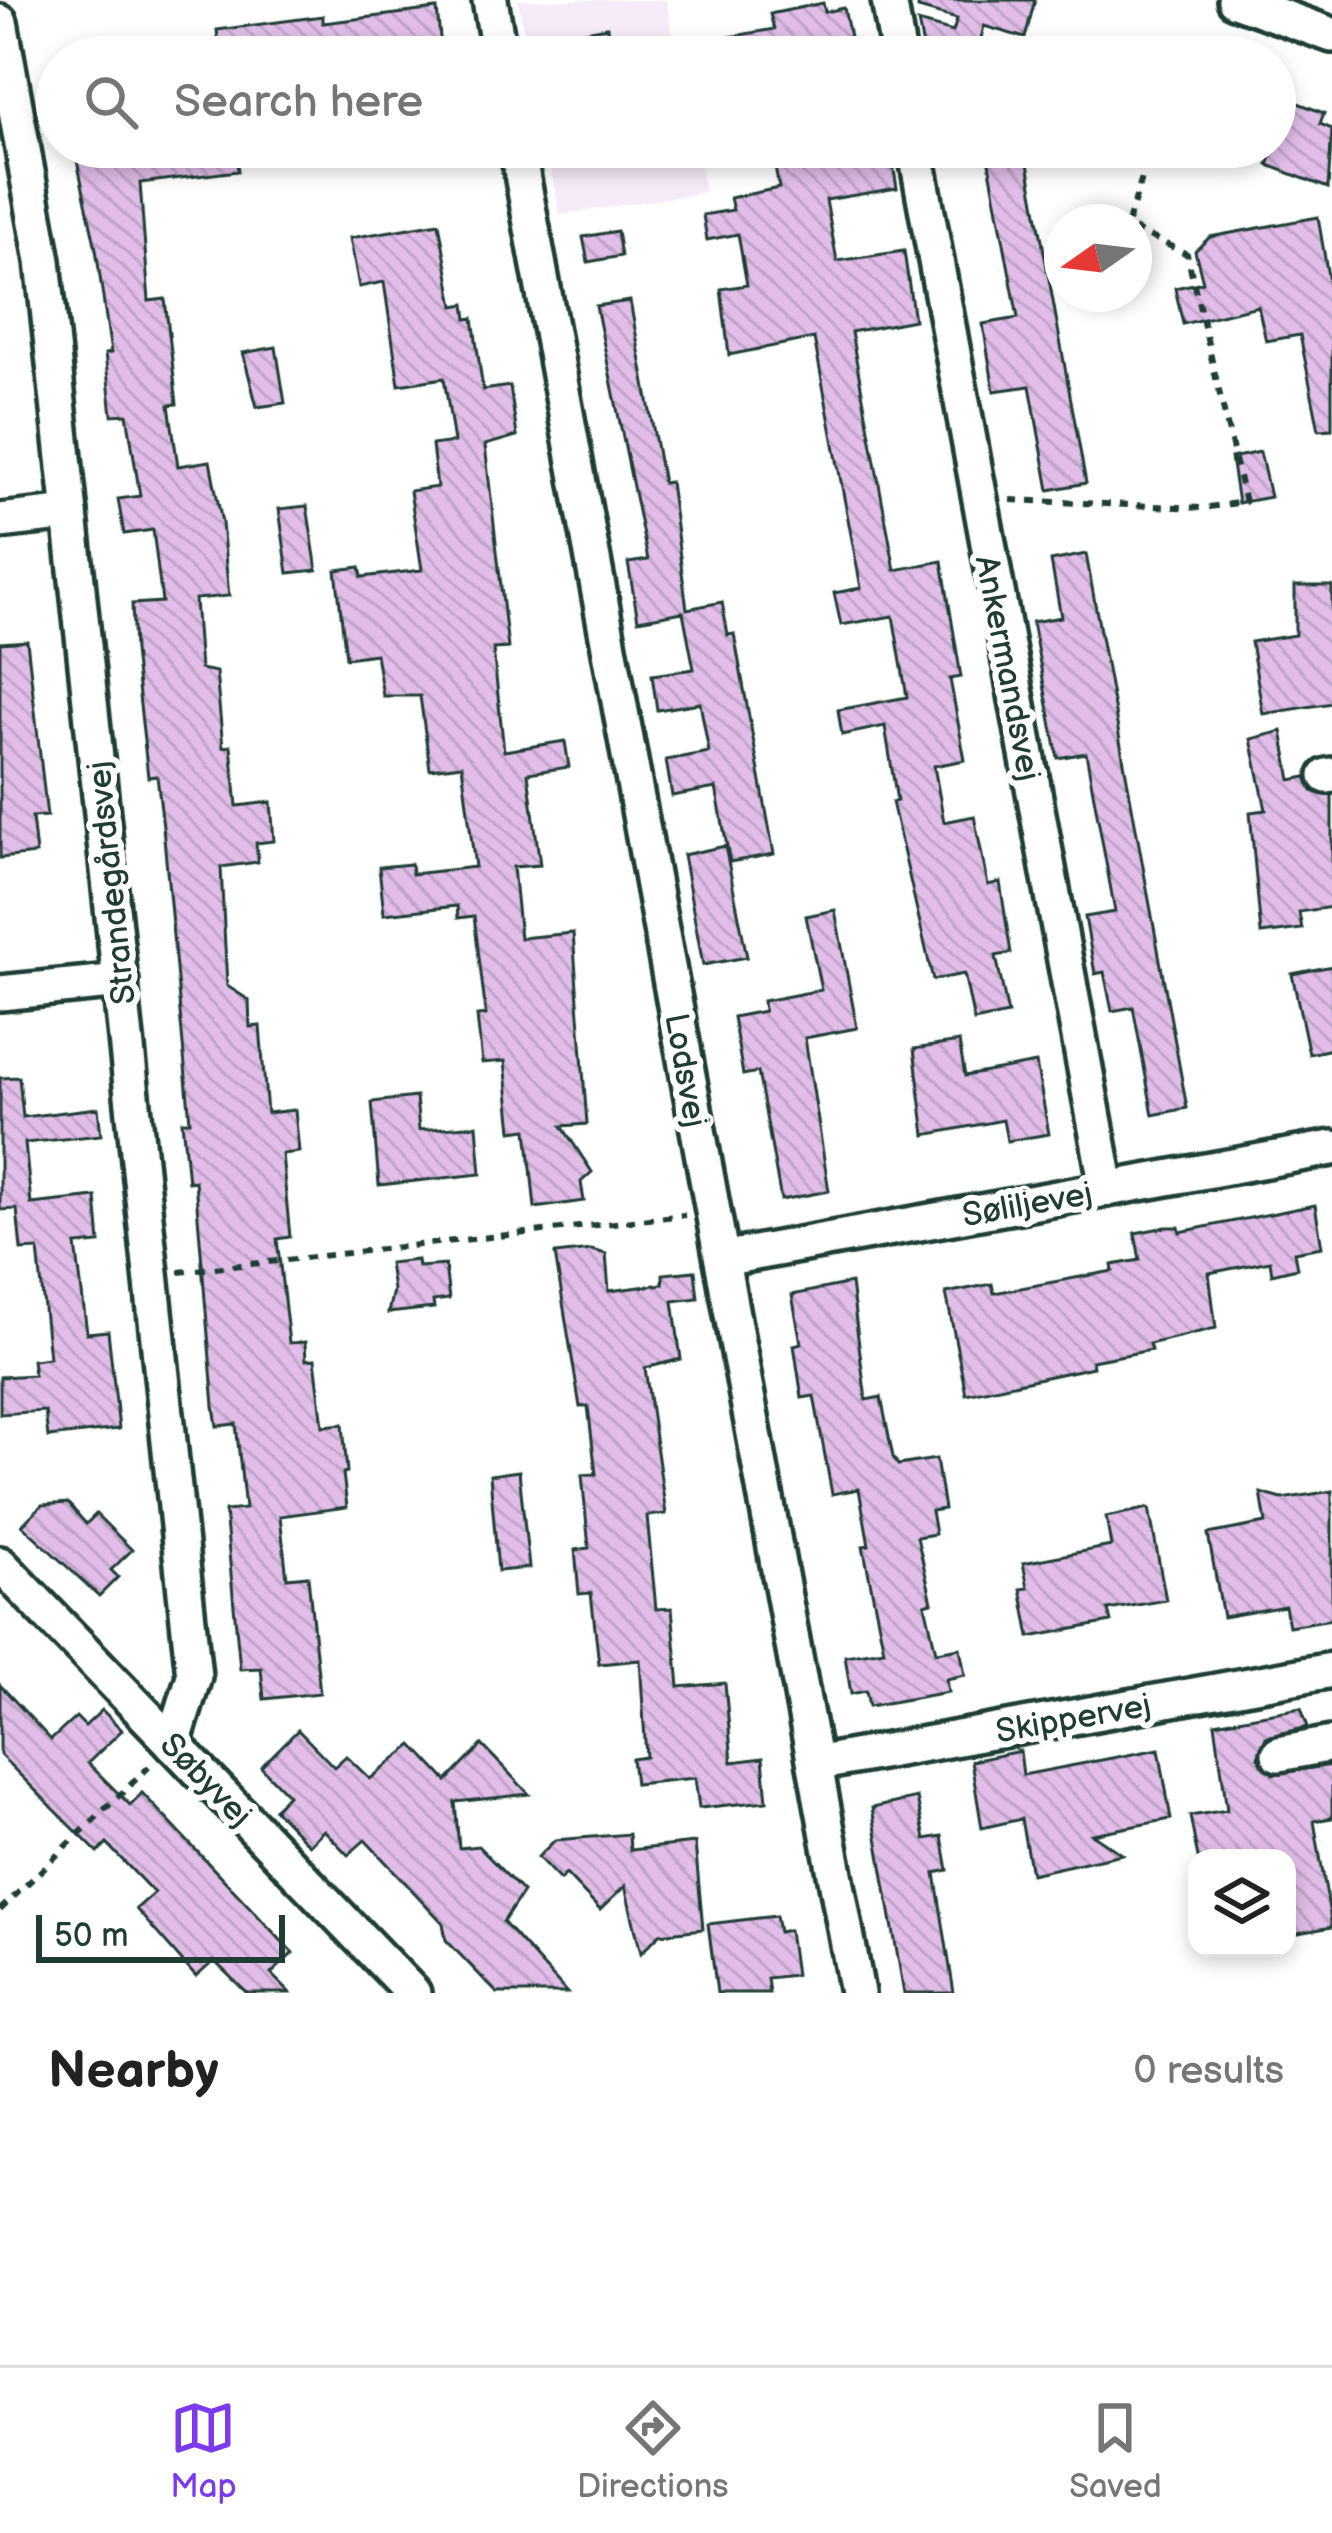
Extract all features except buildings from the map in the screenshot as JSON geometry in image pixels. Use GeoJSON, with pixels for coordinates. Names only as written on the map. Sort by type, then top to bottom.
{"type":"FeatureCollection","features":[{"type":"Feature","properties":{"kind":"street"},"geometry":{"type":"LineString","coordinates":[[490,0],[496,36]]}},
{"type":"Feature","properties":{"kind":"street"},"geometry":{"type":"LineString","coordinates":[[889,0],[895,36]]}},
{"type":"Feature","properties":{"kind":"street"},"geometry":{"type":"LineString","coordinates":[[1235,0],[1332,35]]}},
{"type":"Feature","properties":{"kind":"street","name":"Strandegårdsvej"},"geometry":{"type":"LineString","coordinates":[[0,22],[43,260],[194,1676],[173,1744]]}},
{"type":"Feature","properties":{"kind":"street","name":"Lodsvej"},"geometry":{"type":"LineString","coordinates":[[521,168],[857,1993]]}},
{"type":"Feature","properties":{"kind":"street","name":"Ankermandsvej"},"geometry":{"type":"LineString","coordinates":[[919,168],[1107,1188]]}},
{"type":"Feature","properties":{"kind":"street"},"geometry":{"type":"LineString","coordinates":[[0,521],[70,513]]}},
{"type":"Feature","properties":{"kind":"street"},"geometry":{"type":"LineString","coordinates":[[0,994],[121,981]]}},
{"type":"Feature","properties":{"kind":"street","name":"Søliljevej"},"geometry":{"type":"LineString","coordinates":[[722,1259],[1332,1148]]}},
{"type":"Feature","properties":{"kind":"street","name":"Søbyvej"},"geometry":{"type":"LineString","coordinates":[[0,1564],[413,1993]]}},
{"type":"Feature","properties":{"kind":"street","name":"Skippervej"},"geometry":{"type":"LineString","coordinates":[[815,1764],[1332,1670]]}},
{"type":"Feature","properties":{"kind":"street"},"geometry":{"type":"LineString","coordinates":[[1280,1754],[1332,1744]]}},
{"type":"Feature","properties":{"kind":"path"},"geometry":{"type":"LineString","coordinates":[[1134,204],[1143,175]]}},
{"type":"Feature","properties":{"kind":"path"},"geometry":{"type":"LineString","coordinates":[[977,499],[1201,508],[1245,502],[1187,254],[1152,237]]}},
{"type":"Feature","properties":{"kind":"path"},"geometry":{"type":"LineString","coordinates":[[152,1276],[713,1212]]}},
{"type":"Feature","properties":{"kind":"path"},"geometry":{"type":"LineString","coordinates":[[0,1910],[173,1744]]}},
{"type":"Feature","properties":{"kind":"shaded area"},"geometry":{"type":"Polygon","coordinates":[[[518,0],[666,0],[673,36],[525,36],[518,0]]]}},
{"type":"Feature","properties":{"kind":"shaded area"},"geometry":{"type":"Polygon","coordinates":[[[550,168],[700,168],[705,192],[560,215],[550,168]]]}}]}
